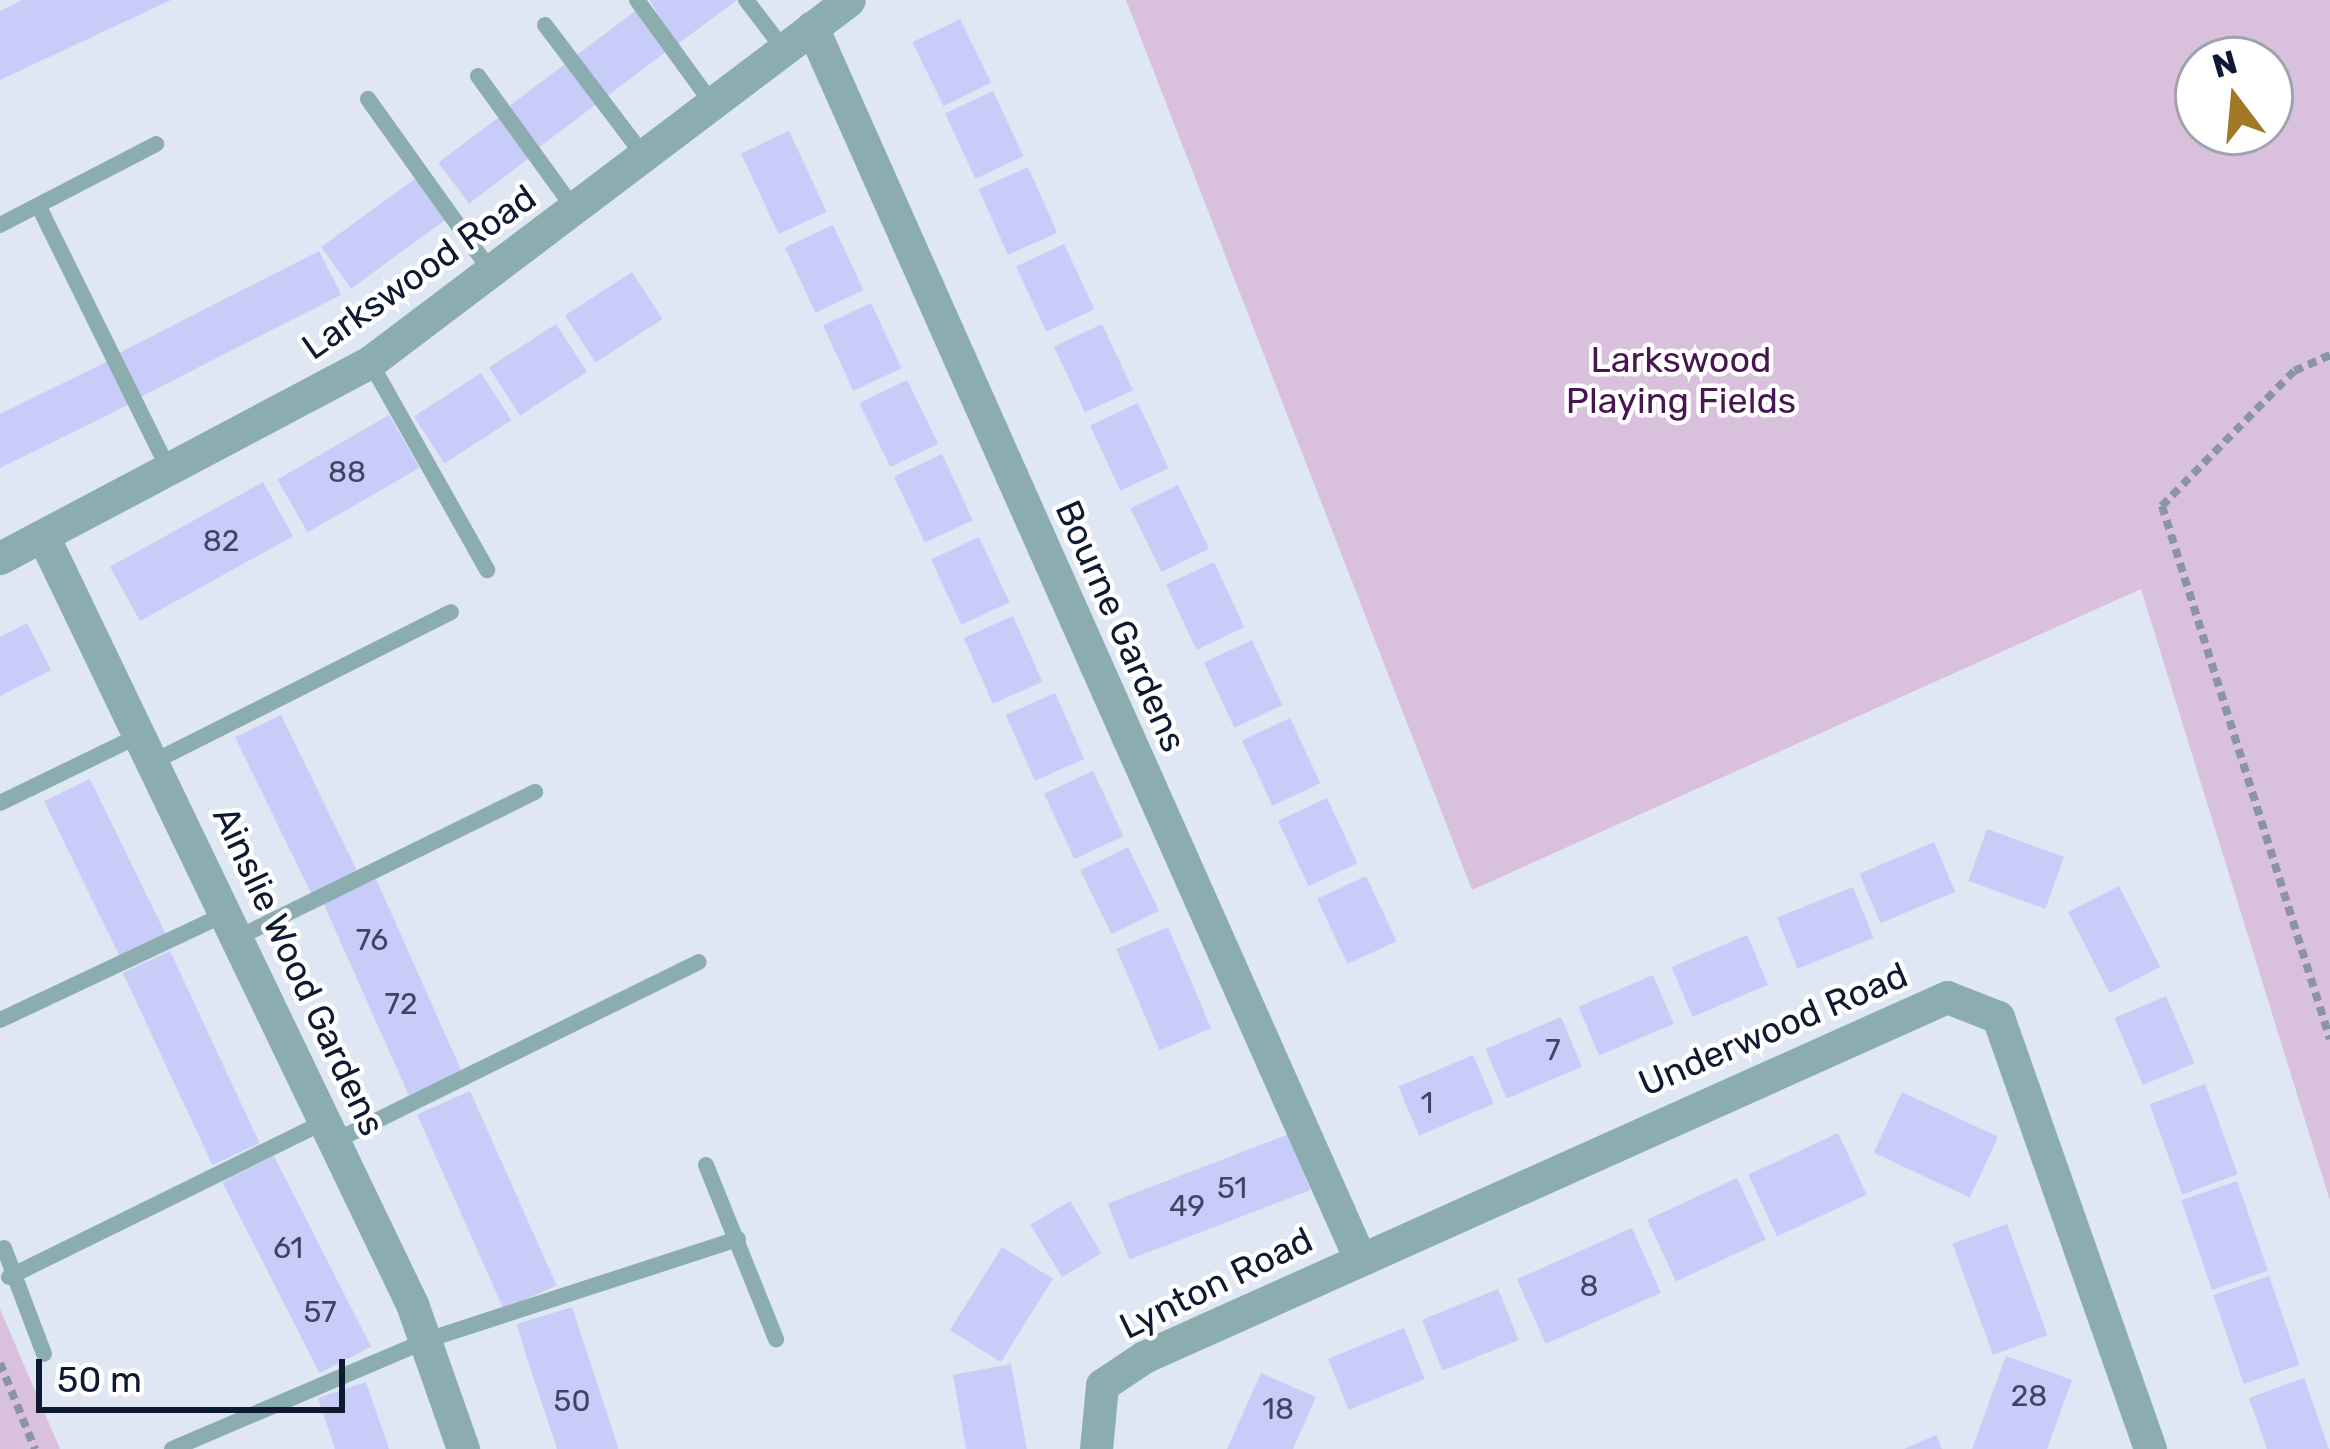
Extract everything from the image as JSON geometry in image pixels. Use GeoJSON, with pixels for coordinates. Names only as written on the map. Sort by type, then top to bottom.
{"type":"FeatureCollection","features":[{"type":"Feature","properties":{"kind":"street","name":"Larkswood Road"},"geometry":{"type":"LineString","coordinates":[[0,558],[370,362],[849,0]]}},
{"type":"Feature","properties":{"kind":"street","name":"Bourne Gardens"},"geometry":{"type":"LineString","coordinates":[[812,27],[1359,1257]]}},
{"type":"Feature","properties":{"kind":"street","name":"Ainslie Wood Gardens"},"geometry":{"type":"LineString","coordinates":[[43,536],[150,747],[332,1131],[427,1340],[463,1449]]}},
{"type":"Feature","properties":{"kind":"street","name":"Underwood Road"},"geometry":{"type":"LineString","coordinates":[[1359,1257],[1947,997],[1999,1017],[2150,1449]]}},
{"type":"Feature","properties":{"kind":"street","name":"Lynton Road"},"geometry":{"type":"LineString","coordinates":[[1096,1449],[1102,1385],[1359,1257]]}},
{"type":"Feature","properties":{"kind":"lane"},"geometry":{"type":"LineString","coordinates":[[638,0],[712,102]]}},
{"type":"Feature","properties":{"kind":"lane"},"geometry":{"type":"LineString","coordinates":[[746,0],[782,47]]}},
{"type":"Feature","properties":{"kind":"lane"},"geometry":{"type":"LineString","coordinates":[[545,25],[644,156]]}},
{"type":"Feature","properties":{"kind":"lane"},"geometry":{"type":"LineString","coordinates":[[478,76],[575,210]]}},
{"type":"Feature","properties":{"kind":"lane"},"geometry":{"type":"LineString","coordinates":[[368,99],[492,274]]}},
{"type":"Feature","properties":{"kind":"lane"},"geometry":{"type":"LineString","coordinates":[[0,225],[156,144]]}},
{"type":"Feature","properties":{"kind":"lane"},"geometry":{"type":"LineString","coordinates":[[39,207],[169,471]]}},
{"type":"Feature","properties":{"kind":"lane"},"geometry":{"type":"LineString","coordinates":[[370,362],[487,570]]}},
{"type":"Feature","properties":{"kind":"lane"},"geometry":{"type":"LineString","coordinates":[[0,803],[150,747],[451,612]]}},
{"type":"Feature","properties":{"kind":"lane"},"geometry":{"type":"LineString","coordinates":[[0,1020],[231,926],[535,792]]}},
{"type":"Feature","properties":{"kind":"lane"},"geometry":{"type":"LineString","coordinates":[[9,1277],[699,962]]}},
{"type":"Feature","properties":{"kind":"lane"},"geometry":{"type":"LineString","coordinates":[[706,1165],[776,1340]]}},
{"type":"Feature","properties":{"kind":"lane"},"geometry":{"type":"LineString","coordinates":[[172,1449],[427,1340],[738,1239]]}},
{"type":"Feature","properties":{"kind":"lane"},"geometry":{"type":"LineString","coordinates":[[4,1248],[9,1277],[44,1354]]}},
{"type":"Feature","properties":{"kind":"path"},"geometry":{"type":"LineString","coordinates":[[2330,355],[2294,370],[2162,506],[2330,1040]]}},
{"type":"Feature","properties":{"kind":"path"},"geometry":{"type":"LineString","coordinates":[[0,1363],[35,1449]]}},
{"type":"Feature","properties":{"kind":"green space","name":"Larkswood Playing Fields"},"geometry":{"type":"Polygon","coordinates":[[[1126,0],[2330,0],[2330,1201],[2141,589],[1472,890],[1126,0]]]}},
{"type":"Feature","properties":{"kind":"green space"},"geometry":{"type":"Polygon","coordinates":[[[0,1309],[60,1449],[0,1449],[0,1309]]]}},
{"type":"Feature","properties":{"kind":"building"},"geometry":{"type":"Polygon","coordinates":[[[22,0],[171,0],[0,80],[0,11],[22,0]]]}},
{"type":"Feature","properties":{"kind":"building"},"geometry":{"type":"Polygon","coordinates":[[[650,0],[737,0],[675,46],[650,0]]]}},
{"type":"Feature","properties":{"kind":"building"},"geometry":{"type":"Polygon","coordinates":[[[638,9],[669,50],[604,98],[573,58],[638,9]]]}},
{"type":"Feature","properties":{"kind":"building"},"geometry":{"type":"Polygon","coordinates":[[[960,19],[991,83],[943,106],[912,42],[960,19]]]}},
{"type":"Feature","properties":{"kind":"building"},"geometry":{"type":"Polygon","coordinates":[[[569,61],[600,102],[535,150],[504,110],[569,61]]]}},
{"type":"Feature","properties":{"kind":"building"},"geometry":{"type":"Polygon","coordinates":[[[993,91],[1023,156],[975,179],[945,113],[993,91]]]}},
{"type":"Feature","properties":{"kind":"building"},"geometry":{"type":"Polygon","coordinates":[[[503,114],[534,155],[469,203],[438,163],[503,114]]]}},
{"type":"Feature","properties":{"kind":"building"},"geometry":{"type":"Polygon","coordinates":[[[789,131],[827,212],[779,234],[741,153],[789,131]]]}},
{"type":"Feature","properties":{"kind":"building"},"geometry":{"type":"Polygon","coordinates":[[[1028,167],[1057,233],[1008,255],[979,189],[1028,167]]]}},
{"type":"Feature","properties":{"kind":"building"},"geometry":{"type":"Polygon","coordinates":[[[419,176],[449,217],[351,288],[321,247],[419,176]]]}},
{"type":"Feature","properties":{"kind":"building"},"geometry":{"type":"Polygon","coordinates":[[[833,225],[863,290],[815,313],[785,247],[833,225]]]}},
{"type":"Feature","properties":{"kind":"building"},"geometry":{"type":"Polygon","coordinates":[[[1064,244],[1094,309],[1046,332],[1016,266],[1064,244]]]}},
{"type":"Feature","properties":{"kind":"building"},"geometry":{"type":"Polygon","coordinates":[[[319,251],[341,295],[141,397],[119,353],[319,251]]]}},
{"type":"Feature","properties":{"kind":"building"},"geometry":{"type":"Polygon","coordinates":[[[632,272],[662,319],[595,363],[565,316],[632,272]]]}},
{"type":"Feature","properties":{"kind":"building"},"geometry":{"type":"Polygon","coordinates":[[[871,303],[901,368],[853,391],[823,325],[871,303]]]}},
{"type":"Feature","properties":{"kind":"building"},"geometry":{"type":"Polygon","coordinates":[[[556,324],[587,372],[520,415],[489,368],[556,324]]]}},
{"type":"Feature","properties":{"kind":"building"},"geometry":{"type":"Polygon","coordinates":[[[1102,324],[1133,390],[1085,413],[1054,346],[1102,324]]]}},
{"type":"Feature","properties":{"kind":"building"},"geometry":{"type":"Polygon","coordinates":[[[108,361],[130,404],[0,468],[0,414],[108,361]]]}},
{"type":"Feature","properties":{"kind":"building"},"geometry":{"type":"Polygon","coordinates":[[[481,373],[511,420],[444,464],[414,417],[481,373]]]}},
{"type":"Feature","properties":{"kind":"building"},"geometry":{"type":"Polygon","coordinates":[[[907,380],[938,444],[890,467],[859,403],[907,380]]]}},
{"type":"Feature","properties":{"kind":"building"},"geometry":{"type":"Polygon","coordinates":[[[1138,403],[1168,468],[1120,491],[1090,425],[1138,403]]]}},
{"type":"Feature","properties":{"kind":"building"},"geometry":{"type":"Polygon","coordinates":[[[389,415],[420,468],[308,532],[277,480],[389,415]]]}},
{"type":"Feature","properties":{"kind":"building"},"geometry":{"type":"Polygon","coordinates":[[[942,454],[973,520],[925,543],[894,476],[942,454]]]}},
{"type":"Feature","properties":{"kind":"building"},"geometry":{"type":"Polygon","coordinates":[[[263,482],[293,536],[140,621],[110,567],[263,482]]]}},
{"type":"Feature","properties":{"kind":"building"},"geometry":{"type":"Polygon","coordinates":[[[1178,485],[1209,549],[1161,572],[1130,508],[1178,485]]]}},
{"type":"Feature","properties":{"kind":"building"},"geometry":{"type":"Polygon","coordinates":[[[979,537],[1009,602],[961,625],[931,559],[979,537]]]}},
{"type":"Feature","properties":{"kind":"building"},"geometry":{"type":"Polygon","coordinates":[[[1214,562],[1244,627],[1196,650],[1166,584],[1214,562]]]}},
{"type":"Feature","properties":{"kind":"building"},"geometry":{"type":"Polygon","coordinates":[[[1013,616],[1042,682],[993,704],[964,638],[1013,616]]]}},
{"type":"Feature","properties":{"kind":"building"},"geometry":{"type":"Polygon","coordinates":[[[27,623],[51,670],[0,696],[0,637],[27,623]]]}},
{"type":"Feature","properties":{"kind":"building"},"geometry":{"type":"Polygon","coordinates":[[[1252,640],[1282,705],[1234,728],[1204,662],[1252,640]]]}},
{"type":"Feature","properties":{"kind":"building"},"geometry":{"type":"Polygon","coordinates":[[[1055,693],[1084,759],[1035,781],[1006,715],[1055,693]]]}},
{"type":"Feature","properties":{"kind":"building"},"geometry":{"type":"Polygon","coordinates":[[[281,715],[358,872],[312,895],[235,737],[281,715]]]}},
{"type":"Feature","properties":{"kind":"building"},"geometry":{"type":"Polygon","coordinates":[[[1290,718],[1320,783],[1272,806],[1242,740],[1290,718]]]}},
{"type":"Feature","properties":{"kind":"building"},"geometry":{"type":"Polygon","coordinates":[[[1093,771],[1123,836],[1074,859],[1044,794],[1093,771]]]}},
{"type":"Feature","properties":{"kind":"building"},"geometry":{"type":"Polygon","coordinates":[[[90,779],[166,935],[120,958],[44,801],[90,779]]]}},
{"type":"Feature","properties":{"kind":"building"},"geometry":{"type":"Polygon","coordinates":[[[1327,798],[1357,863],[1308,886],[1278,821],[1327,798]]]}},
{"type":"Feature","properties":{"kind":"building"},"geometry":{"type":"Polygon","coordinates":[[[1987,829],[2064,857],[2045,909],[1968,881],[1987,829]]]}},
{"type":"Feature","properties":{"kind":"building"},"geometry":{"type":"Polygon","coordinates":[[[1934,842],[1955,892],[1881,923],[1859,874],[1934,842]]]}},
{"type":"Feature","properties":{"kind":"building"},"geometry":{"type":"Polygon","coordinates":[[[1128,847],[1159,911],[1111,934],[1080,870],[1128,847]]]}},
{"type":"Feature","properties":{"kind":"building"},"geometry":{"type":"Polygon","coordinates":[[[1366,876],[1396,941],[1347,964],[1317,899],[1366,876]]]}},
{"type":"Feature","properties":{"kind":"building"},"geometry":{"type":"Polygon","coordinates":[[[376,879],[463,1074],[410,1098],[323,903],[376,879]]]}},
{"type":"Feature","properties":{"kind":"building"},"geometry":{"type":"Polygon","coordinates":[[[2119,886],[2160,967],[2110,993],[2068,912],[2119,886]]]}},
{"type":"Feature","properties":{"kind":"building"},"geometry":{"type":"Polygon","coordinates":[[[1853,887],[1874,938],[1798,969],[1777,918],[1853,887]]]}},
{"type":"Feature","properties":{"kind":"building"},"geometry":{"type":"Polygon","coordinates":[[[1168,927],[1211,1028],[1159,1050],[1116,949],[1168,927]]]}},
{"type":"Feature","properties":{"kind":"building"},"geometry":{"type":"Polygon","coordinates":[[[1747,935],[1768,985],[1693,1017],[1672,967],[1747,935]]]}},
{"type":"Feature","properties":{"kind":"building"},"geometry":{"type":"Polygon","coordinates":[[[170,951],[260,1143],[212,1165],[123,973],[170,951]]]}},
{"type":"Feature","properties":{"kind":"building"},"geometry":{"type":"Polygon","coordinates":[[[1653,975],[1674,1024],[1599,1055],[1578,1007],[1653,975]]]}},
{"type":"Feature","properties":{"kind":"building"},"geometry":{"type":"Polygon","coordinates":[[[2166,996],[2195,1063],[2143,1085],[2114,1018],[2166,996]]]}},
{"type":"Feature","properties":{"kind":"building"},"geometry":{"type":"Polygon","coordinates":[[[1561,1017],[1582,1067],[1507,1099],[1486,1049],[1561,1017]]]}},
{"type":"Feature","properties":{"kind":"building"},"geometry":{"type":"Polygon","coordinates":[[[1473,1055],[1494,1104],[1419,1135],[1398,1087],[1473,1055]]]}},
{"type":"Feature","properties":{"kind":"building"},"geometry":{"type":"Polygon","coordinates":[[[2205,1084],[2238,1174],[2182,1194],[2150,1104],[2205,1084]]]}},
{"type":"Feature","properties":{"kind":"building"},"geometry":{"type":"Polygon","coordinates":[[[470,1091],[557,1286],[504,1309],[417,1115],[470,1091]]]}},
{"type":"Feature","properties":{"kind":"building"},"geometry":{"type":"Polygon","coordinates":[[[1902,1092],[1998,1137],[1970,1198],[1874,1153],[1902,1092]]]}},
{"type":"Feature","properties":{"kind":"building"},"geometry":{"type":"Polygon","coordinates":[[[1838,1133],[1867,1195],[1777,1236],[1748,1175],[1838,1133]]]}},
{"type":"Feature","properties":{"kind":"building"},"geometry":{"type":"Polygon","coordinates":[[[1289,1134],[1311,1190],[1129,1260],[1108,1204],[1289,1134]]]}},
{"type":"Feature","properties":{"kind":"building"},"geometry":{"type":"Polygon","coordinates":[[[274,1156],[371,1347],[319,1373],[222,1182],[274,1156]]]}},
{"type":"Feature","properties":{"kind":"building"},"geometry":{"type":"Polygon","coordinates":[[[1737,1178],[1766,1240],[1676,1281],[1647,1220],[1737,1178]]]}},
{"type":"Feature","properties":{"kind":"building"},"geometry":{"type":"Polygon","coordinates":[[[2237,1181],[2268,1271],[2212,1290],[2181,1200],[2237,1181]]]}},
{"type":"Feature","properties":{"kind":"building"},"geometry":{"type":"Polygon","coordinates":[[[1070,1201],[1101,1253],[1062,1277],[1031,1225],[1070,1201]]]}},
{"type":"Feature","properties":{"kind":"building"},"geometry":{"type":"Polygon","coordinates":[[[2007,1224],[2047,1335],[1993,1355],[1952,1244],[2007,1224]]]}},
{"type":"Feature","properties":{"kind":"building"},"geometry":{"type":"Polygon","coordinates":[[[1632,1228],[1661,1293],[1546,1344],[1517,1279],[1632,1228]]]}},
{"type":"Feature","properties":{"kind":"building"},"geometry":{"type":"Polygon","coordinates":[[[1002,1247],[1053,1279],[1001,1362],[950,1330],[1002,1247]]]}},
{"type":"Feature","properties":{"kind":"building"},"geometry":{"type":"Polygon","coordinates":[[[2269,1276],[2300,1365],[2244,1384],[2213,1295],[2269,1276]]]}},
{"type":"Feature","properties":{"kind":"building"},"geometry":{"type":"Polygon","coordinates":[[[1498,1289],[1519,1340],[1443,1371],[1422,1320],[1498,1289]]]}},
{"type":"Feature","properties":{"kind":"building"},"geometry":{"type":"Polygon","coordinates":[[[572,1307],[618,1449],[557,1449],[527,1359],[517,1324],[572,1307]]]}},
{"type":"Feature","properties":{"kind":"building"},"geometry":{"type":"Polygon","coordinates":[[[1404,1328],[1425,1379],[1349,1410],[1328,1359],[1404,1328]]]}},
{"type":"Feature","properties":{"kind":"building"},"geometry":{"type":"Polygon","coordinates":[[[2006,1356],[2072,1380],[2047,1449],[1972,1449],[2006,1356]]]}},
{"type":"Feature","properties":{"kind":"building"},"geometry":{"type":"Polygon","coordinates":[[[1011,1364],[1027,1449],[966,1449],[953,1375],[1011,1364]]]}},
{"type":"Feature","properties":{"kind":"building"},"geometry":{"type":"Polygon","coordinates":[[[1261,1373],[1316,1397],[1293,1449],[1227,1449],[1261,1373]]]}},
{"type":"Feature","properties":{"kind":"building"},"geometry":{"type":"Polygon","coordinates":[[[2304,1378],[2329,1449],[2267,1449],[2249,1398],[2304,1378]]]}},
{"type":"Feature","properties":{"kind":"building"},"geometry":{"type":"Polygon","coordinates":[[[366,1382],[389,1449],[335,1449],[318,1398],[366,1382]]]}},
{"type":"Feature","properties":{"kind":"building"},"geometry":{"type":"Polygon","coordinates":[[[1936,1435],[1942,1449],[1904,1449],[1936,1435]]]}}]}
